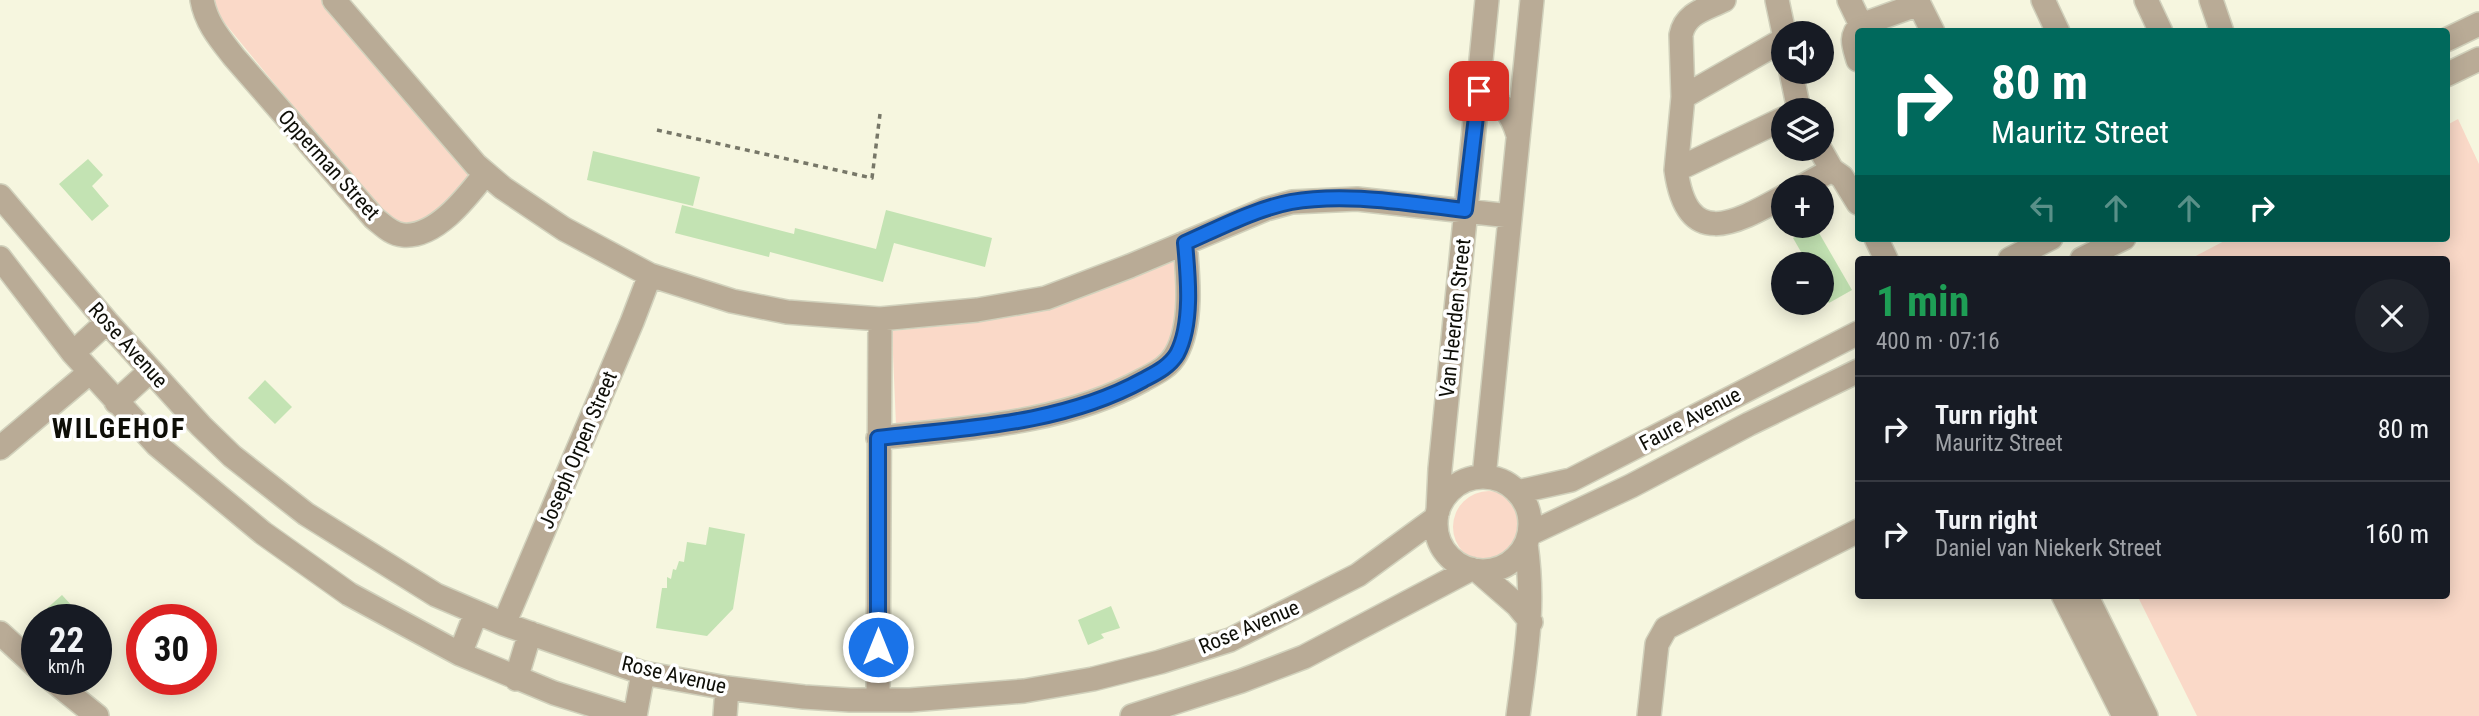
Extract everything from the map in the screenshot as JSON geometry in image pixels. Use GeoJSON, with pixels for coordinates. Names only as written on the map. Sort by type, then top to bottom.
{"type":"FeatureCollection","features":[{"type":"Feature","properties":{"kind":"street","name":"Opperman Street"},"geometry":{"type":"LineString","coordinates":[[202,0],[204,13],[213,30],[234,57],[374,218],[388,230],[402,235],[418,233],[442,221],[460,205],[485,174]]}},
{"type":"Feature","properties":{"kind":"street"},"geometry":{"type":"LineString","coordinates":[[334,0],[485,174],[564,229],[650,275],[732,301],[776,309],[880,319],[977,310],[1046,298],[1266,209],[1292,202],[1357,200],[1510,216]]}},
{"type":"Feature","properties":{"kind":"street","name":"Van Heerden Street"},"geometry":{"type":"LineString","coordinates":[[1437,514],[1487,0]]}},
{"type":"Feature","properties":{"kind":"street"},"geometry":{"type":"LineString","coordinates":[[1484,477],[1532,0]]}},
{"type":"Feature","properties":{"kind":"street"},"geometry":{"type":"LineString","coordinates":[[1724,0],[1692,15],[1683,25],[1683,97],[1676,170],[1683,197],[1693,214],[1702,222],[1709,224],[1733,221],[1771,204]]}},
{"type":"Feature","properties":{"kind":"street"},"geometry":{"type":"LineString","coordinates":[[1777,0],[1781,21]]}},
{"type":"Feature","properties":{"kind":"street"},"geometry":{"type":"LineString","coordinates":[[1849,0],[1861,25]]}},
{"type":"Feature","properties":{"kind":"street"},"geometry":{"type":"LineString","coordinates":[[2043,0],[2056,28]]}},
{"type":"Feature","properties":{"kind":"street"},"geometry":{"type":"LineString","coordinates":[[2146,0],[2159,28]]}},
{"type":"Feature","properties":{"kind":"street"},"geometry":{"type":"LineString","coordinates":[[2211,0],[2221,28]]}},
{"type":"Feature","properties":{"kind":"street"},"geometry":{"type":"LineString","coordinates":[[1858,28],[1918,2],[1931,28]]}},
{"type":"Feature","properties":{"kind":"street"},"geometry":{"type":"LineString","coordinates":[[2450,38],[2479,24]]}},
{"type":"Feature","properties":{"kind":"street"},"geometry":{"type":"LineString","coordinates":[[1683,97],[1771,47]]}},
{"type":"Feature","properties":{"kind":"street"},"geometry":{"type":"LineString","coordinates":[[2450,47],[2461,67]]}},
{"type":"Feature","properties":{"kind":"street"},"geometry":{"type":"LineString","coordinates":[[1479,91],[1499,101],[1512,117],[1518,135]]}},
{"type":"Feature","properties":{"kind":"street"},"geometry":{"type":"LineString","coordinates":[[1676,170],[1771,124]]}},
{"type":"Feature","properties":{"kind":"street"},"geometry":{"type":"LineString","coordinates":[[1827,161],[1832,170],[1842,177],[1855,198]]}},
{"type":"Feature","properties":{"kind":"street"},"geometry":{"type":"LineString","coordinates":[[1823,175],[1832,170]]}},
{"type":"Feature","properties":{"kind":"street","name":"Rose Avenue"},"geometry":{"type":"LineString","coordinates":[[0,196],[107,322],[201,426],[232,456],[306,514],[436,595],[504,624],[643,673],[727,688],[803,697],[850,708],[878,700],[910,708],[1093,679],[1230,640],[1358,575],[1437,514]]}},
{"type":"Feature","properties":{"kind":"street"},"geometry":{"type":"LineString","coordinates":[[2015,256],[2039,242]]}},
{"type":"Feature","properties":{"kind":"street"},"geometry":{"type":"LineString","coordinates":[[2088,256],[2115,242]]}},
{"type":"Feature","properties":{"kind":"street"},"geometry":{"type":"LineString","coordinates":[[878,438],[988,426],[1066,411],[1117,394],[1168,365],[1177,354],[1182,339],[1188,304],[1185,243]]}},
{"type":"Feature","properties":{"kind":"street"},"geometry":{"type":"LineString","coordinates":[[0,258],[89,373],[156,445],[263,533],[349,594],[460,654],[516,679],[628,716]]}},
{"type":"Feature","properties":{"kind":"street","name":"Joseph Orpen Street"},"geometry":{"type":"LineString","coordinates":[[504,624],[650,275]]}},
{"type":"Feature","properties":{"kind":"street"},"geometry":{"type":"LineString","coordinates":[[878,700],[880,319]]}},
{"type":"Feature","properties":{"kind":"street"},"geometry":{"type":"LineString","coordinates":[[73,353],[107,322]]}},
{"type":"Feature","properties":{"kind":"street","name":"Faure Avenue"},"geometry":{"type":"LineString","coordinates":[[1517,492],[1571,480],[1855,336]]}},
{"type":"Feature","properties":{"kind":"street"},"geometry":{"type":"LineString","coordinates":[[116,402],[150,371]]}},
{"type":"Feature","properties":{"kind":"street","name":"Faure Avenue"},"geometry":{"type":"LineString","coordinates":[[1527,539],[1855,372]]}},
{"type":"Feature","properties":{"kind":"street"},"geometry":{"type":"LineString","coordinates":[[0,448],[89,373]]}},
{"type":"Feature","properties":{"kind":"street"},"geometry":{"type":"LineString","coordinates":[[1728,399],[1749,424]]}},
{"type":"Feature","properties":{"kind":"street"},"geometry":{"type":"LineString","coordinates":[[1518,716],[1531,622],[1527,507],[1517,492],[1500,480],[1484,477],[1460,482],[1443,499],[1437,514],[1437,532],[1441,545],[1459,564],[1475,570],[1517,605],[1531,622]]}},
{"type":"Feature","properties":{"kind":"street"},"geometry":{"type":"LineString","coordinates":[[1649,716],[1657,644],[1666,628],[1855,533]]}},
{"type":"Feature","properties":{"kind":"street"},"geometry":{"type":"LineString","coordinates":[[1132,716],[1241,681],[1304,657],[1475,570],[1497,569],[1506,565],[1520,554],[1527,539]]}},
{"type":"Feature","properties":{"kind":"street"},"geometry":{"type":"LineString","coordinates":[[2065,599],[2124,716]]}},
{"type":"Feature","properties":{"kind":"street"},"geometry":{"type":"LineString","coordinates":[[2088,599],[2146,716]]}},
{"type":"Feature","properties":{"kind":"street"},"geometry":{"type":"LineString","coordinates":[[460,654],[476,612]]}},
{"type":"Feature","properties":{"kind":"street"},"geometry":{"type":"LineString","coordinates":[[0,633],[21,652]]}},
{"type":"Feature","properties":{"kind":"street"},"geometry":{"type":"LineString","coordinates":[[516,679],[530,633]]}},
{"type":"Feature","properties":{"kind":"street"},"geometry":{"type":"LineString","coordinates":[[635,716],[643,673]]}},
{"type":"Feature","properties":{"kind":"street"},"geometry":{"type":"LineString","coordinates":[[725,716],[727,688]]}},
{"type":"Feature","properties":{"kind":"street"},"geometry":{"type":"LineString","coordinates":[[71,695],[97,716]]}},
{"type":"Feature","properties":{"kind":"path"},"geometry":{"type":"LineString","coordinates":[[657,130],[872,178],[880,114]]}},
{"type":"Feature","properties":{"kind":"shaded area"},"geometry":{"type":"Polygon","coordinates":[[[212,0],[325,0],[470,167],[470,178],[438,220],[408,228],[388,222],[214,10],[212,0]]]}},
{"type":"Feature","properties":{"kind":"shaded area"},"geometry":{"type":"Polygon","coordinates":[[[2458,119],[2479,164],[2479,716],[2197,716],[2139,599],[2450,599],[2450,256],[2196,256],[2222,242],[2450,242],[2450,123],[2458,119]]]}},
{"type":"Feature","properties":{"kind":"shaded area"},"geometry":{"type":"Polygon","coordinates":[[[1169,259],[1178,264],[1184,279],[1174,353],[1107,391],[1004,416],[896,425],[892,331],[972,323],[1038,309],[1169,259]]]}},
{"type":"Feature","properties":{"kind":"shaded area"},"geometry":{"type":"Polygon","coordinates":[[[1482,491],[1496,491],[1515,501],[1525,520],[1525,534],[1515,553],[1496,563],[1482,563],[1463,553],[1453,534],[1453,520],[1463,501],[1482,491]]]}},
{"type":"Feature","properties":{"kind":"building"},"geometry":{"type":"Polygon","coordinates":[[[593,151],[700,177],[693,206],[587,180],[593,151]]]}},
{"type":"Feature","properties":{"kind":"building"},"geometry":{"type":"Polygon","coordinates":[[[88,159],[103,175],[92,186],[109,206],[92,221],[59,184],[88,159]]]}},
{"type":"Feature","properties":{"kind":"building"},"geometry":{"type":"Polygon","coordinates":[[[682,205],[794,234],[795,228],[876,249],[886,210],[992,238],[985,267],[894,243],[883,282],[770,252],[769,257],[675,233],[682,205]]]}},
{"type":"Feature","properties":{"kind":"building"},"geometry":{"type":"Polygon","coordinates":[[[1793,238],[1822,238],[1830,252],[1801,252],[1793,238]]]}},
{"type":"Feature","properties":{"kind":"building"},"geometry":{"type":"Polygon","coordinates":[[[1834,259],[1852,290],[1834,300],[1834,259]]]}},
{"type":"Feature","properties":{"kind":"building"},"geometry":{"type":"Polygon","coordinates":[[[265,380],[292,407],[275,424],[248,398],[265,380]]]}},
{"type":"Feature","properties":{"kind":"building"},"geometry":{"type":"Polygon","coordinates":[[[709,527],[745,534],[733,609],[707,636],[656,628],[662,588],[667,588],[667,577],[671,579],[673,569],[676,570],[679,561],[684,562],[687,542],[706,545],[709,527]]]}},
{"type":"Feature","properties":{"kind":"building"},"geometry":{"type":"Polygon","coordinates":[[[62,595],[70,604],[52,604],[62,595]]]}},
{"type":"Feature","properties":{"kind":"building"},"geometry":{"type":"Polygon","coordinates":[[[1111,606],[1120,628],[1101,634],[1104,638],[1088,645],[1078,620],[1111,606]]]}},
{"type":"Feature","properties":{"kind":"district","name":"WILGEHOF"},"geometry":{"type":"Point","coordinates":[119,428]}},
{"type":"Feature","properties":{"kind":"route"},"geometry":{"type":"LineString","coordinates":[[878,647],[878,438],[988,426],[1066,411],[1117,394],[1158,371],[1168,365],[1177,354],[1182,339],[1188,304],[1185,243],[1266,209],[1292,202],[1339,199],[1465,210],[1479,91]]}}]}
